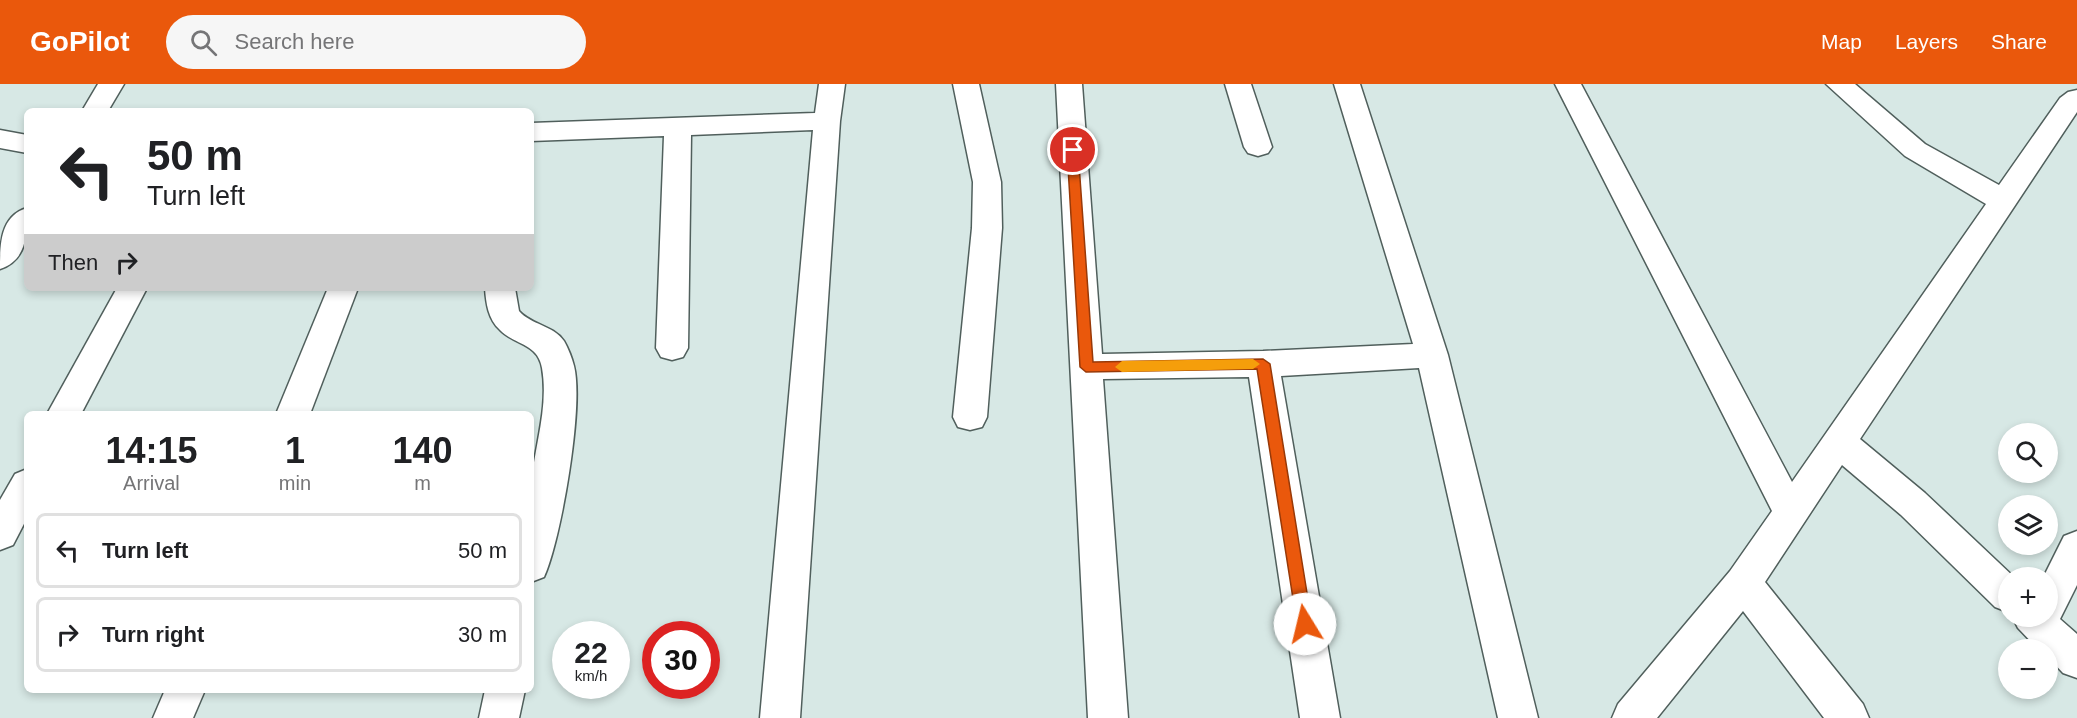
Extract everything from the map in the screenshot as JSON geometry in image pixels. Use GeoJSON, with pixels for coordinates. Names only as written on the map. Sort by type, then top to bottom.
{"type":"FeatureCollection","features":[{"type":"Feature","properties":{"kind":"street"},"geometry":{"type":"LineString","coordinates":[[97,108],[111,84]]}},
{"type":"Feature","properties":{"kind":"street"},"geometry":{"type":"LineString","coordinates":[[775,718],[831,84]]}},
{"type":"Feature","properties":{"kind":"street"},"geometry":{"type":"LineString","coordinates":[[966,84],[987,182],[987,228],[970,417]]}},
{"type":"Feature","properties":{"kind":"street"},"geometry":{"type":"LineString","coordinates":[[1069,84],[1108,718]]}},
{"type":"Feature","properties":{"kind":"street"},"geometry":{"type":"LineString","coordinates":[[1238,84],[1258,147]]}},
{"type":"Feature","properties":{"kind":"street"},"geometry":{"type":"LineString","coordinates":[[1347,84],[1432,355],[1518,718]]}},
{"type":"Feature","properties":{"kind":"street"},"geometry":{"type":"LineString","coordinates":[[1568,84],[1790,512]]}},
{"type":"Feature","properties":{"kind":"street"},"geometry":{"type":"LineString","coordinates":[[1839,84],[1915,150],[2002,200]]}},
{"type":"Feature","properties":{"kind":"street"},"geometry":{"type":"LineString","coordinates":[[1632,718],[1743,584],[1926,316],[2072,95]]}},
{"type":"Feature","properties":{"kind":"street"},"geometry":{"type":"LineString","coordinates":[[534,132],[826,121]]}},
{"type":"Feature","properties":{"kind":"street"},"geometry":{"type":"LineString","coordinates":[[672,348],[678,126]]}},
{"type":"Feature","properties":{"kind":"street"},"geometry":{"type":"LineString","coordinates":[[0,139],[24,143]]}},
{"type":"Feature","properties":{"kind":"street"},"geometry":{"type":"LineString","coordinates":[[0,258],[24,222]]}},
{"type":"Feature","properties":{"kind":"street"},"geometry":{"type":"LineString","coordinates":[[66,411],[130,291]]}},
{"type":"Feature","properties":{"kind":"street"},"geometry":{"type":"LineString","coordinates":[[294,411],[342,291]]}},
{"type":"Feature","properties":{"kind":"street"},"geometry":{"type":"LineString","coordinates":[[500,291],[500,304],[507,318],[519,329],[539,338],[552,349],[559,372],[560,396],[550,476],[534,552]]}},
{"type":"Feature","properties":{"kind":"street"},"geometry":{"type":"LineString","coordinates":[[1086,367],[1263,364],[1432,355]]}},
{"type":"Feature","properties":{"kind":"street"},"geometry":{"type":"LineString","coordinates":[[1263,364],[1320,718]]}},
{"type":"Feature","properties":{"kind":"street"},"geometry":{"type":"LineString","coordinates":[[1839,442],[1913,504],[1998,585]]}},
{"type":"Feature","properties":{"kind":"street"},"geometry":{"type":"LineString","coordinates":[[0,534],[24,490]]}},
{"type":"Feature","properties":{"kind":"street"},"geometry":{"type":"LineString","coordinates":[[2058,582],[2077,547]]}},
{"type":"Feature","properties":{"kind":"street"},"geometry":{"type":"LineString","coordinates":[[1743,584],[1850,718]]}},
{"type":"Feature","properties":{"kind":"street"},"geometry":{"type":"LineString","coordinates":[[2050,627],[2077,660]]}},
{"type":"Feature","properties":{"kind":"street"},"geometry":{"type":"LineString","coordinates":[[174,718],[183,693]]}},
{"type":"Feature","properties":{"kind":"street"},"geometry":{"type":"LineString","coordinates":[[499,718],[504,693]]}},
{"type":"Feature","properties":{"kind":"slow traffic"},"geometry":{"type":"LineString","coordinates":[[1122,367],[1253,364]]}},
{"type":"Feature","properties":{"kind":"route"},"geometry":{"type":"LineString","coordinates":[[1073,150],[1086,367],[1263,364],[1305,624]]}}]}
